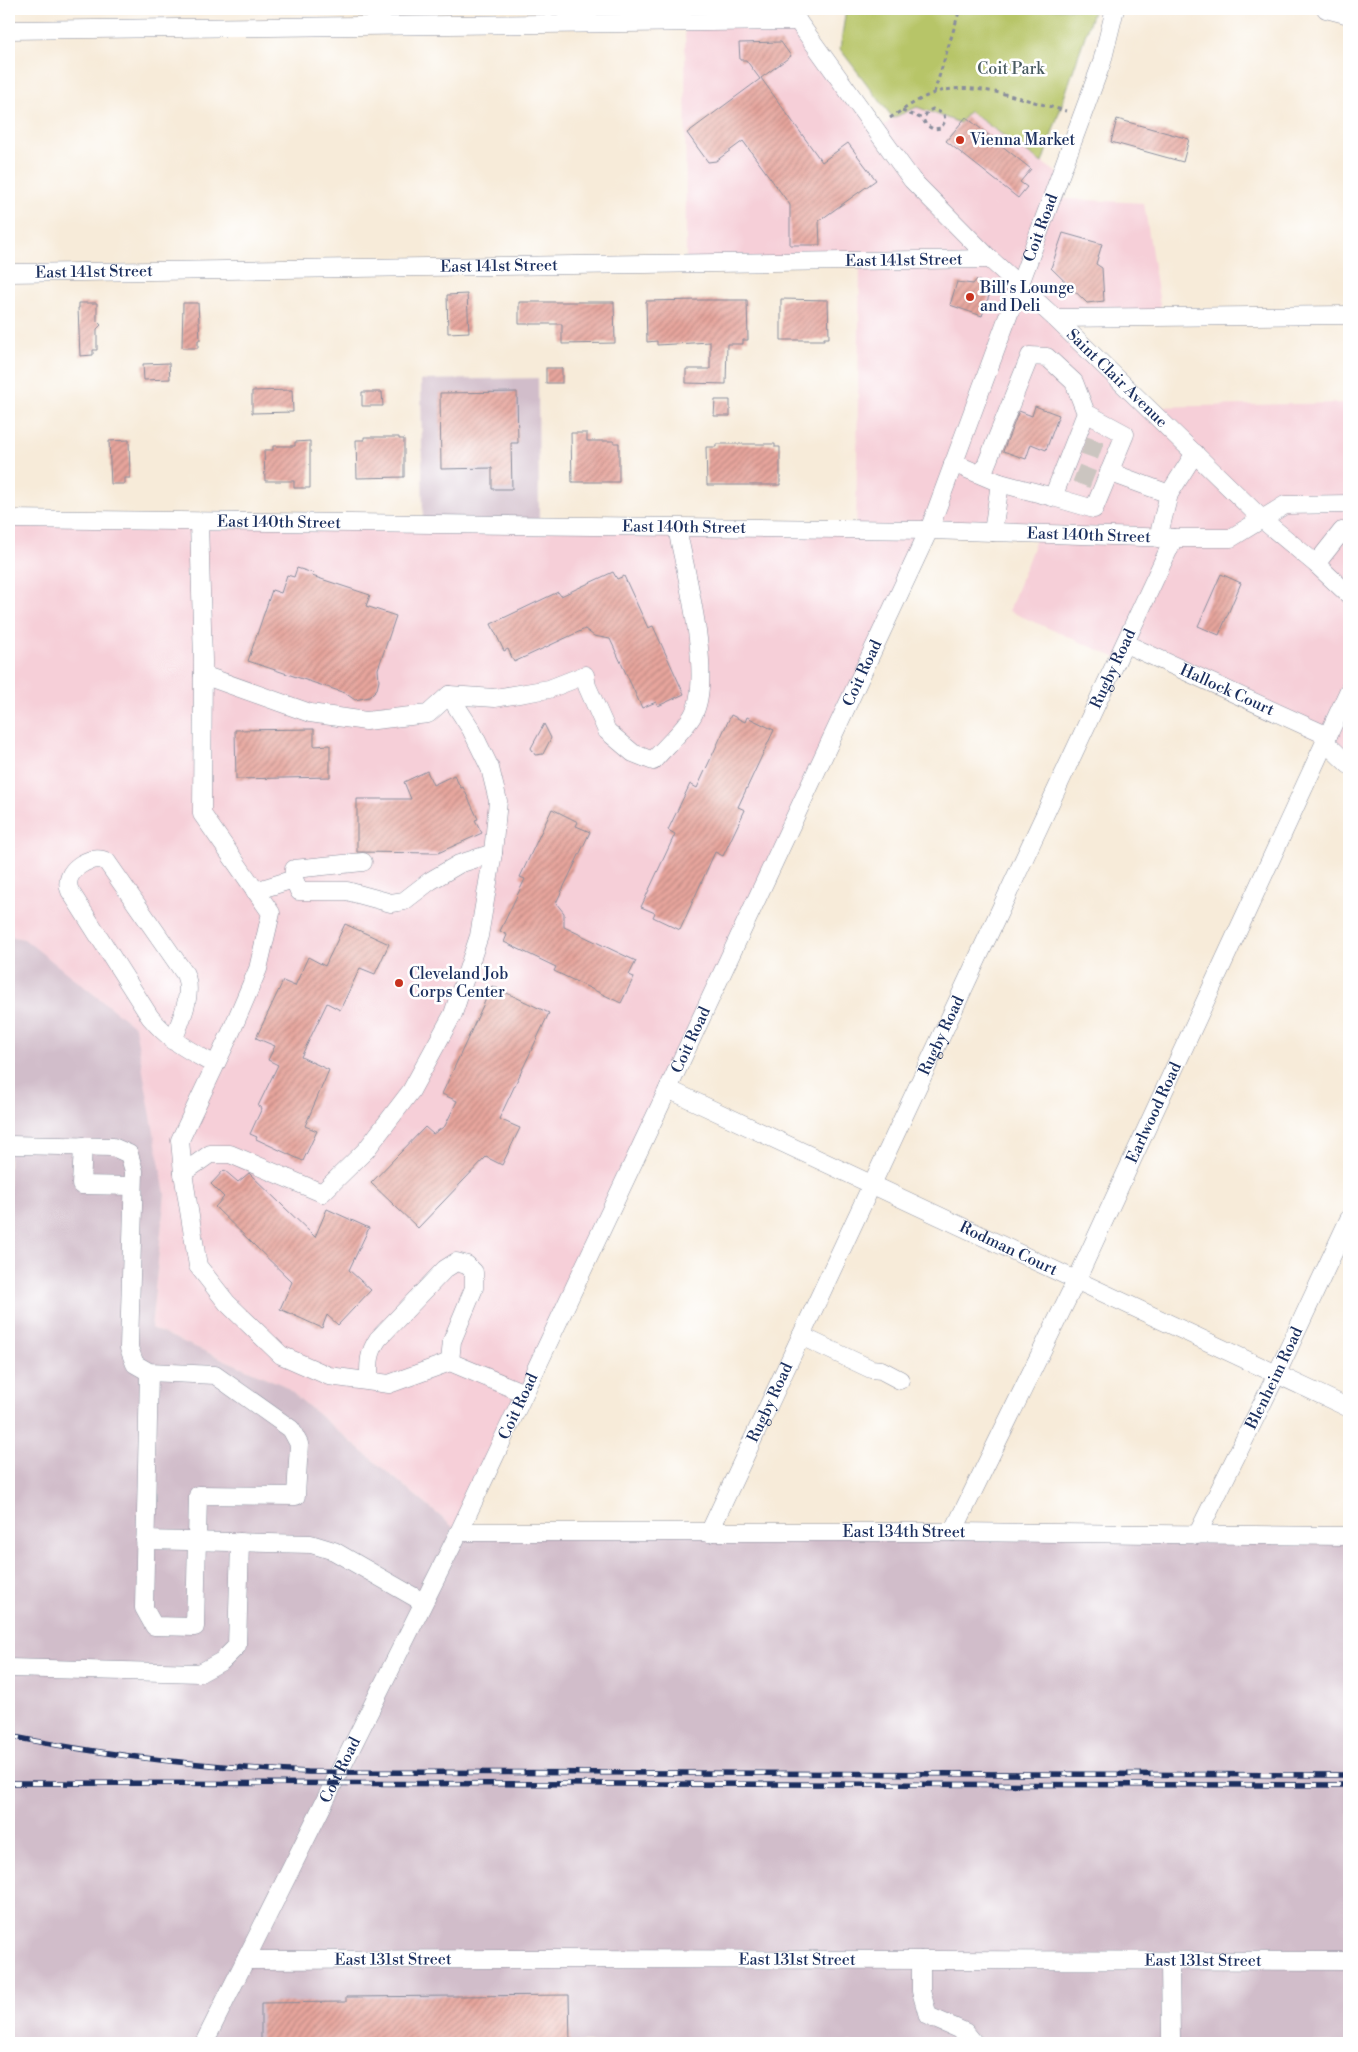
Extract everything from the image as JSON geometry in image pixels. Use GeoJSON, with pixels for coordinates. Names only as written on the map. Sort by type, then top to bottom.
{"type":"FeatureCollection","features":[{"type":"Feature","properties":{"kind":"street","name":"Coit Road"},"geometry":{"type":"LineString","coordinates":[[204,2043],[459,1532],[929,530],[1102,62],[1115,9]]}},
{"type":"Feature","properties":{"kind":"street"},"geometry":{"type":"LineString","coordinates":[[1326,9],[1349,15]]}},
{"type":"Feature","properties":{"kind":"street","name":"Saint Clair Avenue"},"geometry":{"type":"LineString","coordinates":[[793,15],[912,180],[990,259],[1055,318],[1263,520],[1316,564],[1349,595]]}},
{"type":"Feature","properties":{"kind":"street"},"geometry":{"type":"LineString","coordinates":[[9,30],[793,15]]}},
{"type":"Feature","properties":{"kind":"street","name":"East 141st Street"},"geometry":{"type":"LineString","coordinates":[[9,273],[990,259]]}},
{"type":"Feature","properties":{"kind":"street"},"geometry":{"type":"LineString","coordinates":[[1055,318],[1349,315]]}},
{"type":"Feature","properties":{"kind":"street"},"geometry":{"type":"LineString","coordinates":[[982,475],[1030,356],[1048,357],[1074,382],[1086,413],[1080,443],[1070,470],[1053,496]]}},
{"type":"Feature","properties":{"kind":"street"},"geometry":{"type":"LineString","coordinates":[[953,463],[1000,483],[1053,496],[1094,509],[1106,469],[1125,434],[1086,413]]}},
{"type":"Feature","properties":{"kind":"street","name":"Rugby Road"},"geometry":{"type":"LineString","coordinates":[[710,1533],[1126,644],[1166,538],[1169,494],[1195,453]]}},
{"type":"Feature","properties":{"kind":"street"},"geometry":{"type":"LineString","coordinates":[[1106,469],[1169,494]]}},
{"type":"Feature","properties":{"kind":"street"},"geometry":{"type":"LineString","coordinates":[[993,532],[1000,483]]}},
{"type":"Feature","properties":{"kind":"street"},"geometry":{"type":"LineString","coordinates":[[1316,564],[1346,534],[1345,504]]}},
{"type":"Feature","properties":{"kind":"street","name":"East 140th Street"},"geometry":{"type":"LineString","coordinates":[[9,519],[929,530],[1166,538],[1231,538],[1285,505],[1345,504]]}},
{"type":"Feature","properties":{"kind":"street"},"geometry":{"type":"LineString","coordinates":[[199,522],[203,675],[202,814],[271,913],[258,969],[180,1140],[182,1173],[198,1266],[228,1303],[281,1355],[329,1376],[389,1384],[450,1362],[524,1394]]}},
{"type":"Feature","properties":{"kind":"street"},"geometry":{"type":"LineString","coordinates":[[203,675],[310,712],[366,721],[428,714],[448,695],[495,698],[549,689],[585,675],[587,686],[607,731],[633,753],[653,761],[694,714],[702,685],[699,638],[676,528]]}},
{"type":"Feature","properties":{"kind":"street","name":"Hallock Court"},"geometry":{"type":"LineString","coordinates":[[1126,644],[1327,739],[1349,765]]}},
{"type":"Feature","properties":{"kind":"street","name":"Earlwood Road"},"geometry":{"type":"LineString","coordinates":[[953,1532],[1077,1279],[1349,690]]}},
{"type":"Feature","properties":{"kind":"street"},"geometry":{"type":"LineString","coordinates":[[182,1173],[210,1154],[230,1154],[322,1193],[366,1150],[411,1091],[453,1014],[479,936],[493,853],[498,801],[490,768],[471,729],[448,695]]}},
{"type":"Feature","properties":{"kind":"street"},"geometry":{"type":"LineString","coordinates":[[363,862],[294,869],[294,879],[299,890],[348,891],[391,903],[404,901],[430,881],[459,864],[493,853]]}},
{"type":"Feature","properties":{"kind":"street"},"geometry":{"type":"LineString","coordinates":[[173,1041],[188,995],[188,982],[185,974],[107,862],[100,858],[94,859],[73,871],[68,878],[67,885],[150,1017],[173,1041],[216,1064]]}},
{"type":"Feature","properties":{"kind":"street"},"geometry":{"type":"LineString","coordinates":[[255,891],[294,879]]}},
{"type":"Feature","properties":{"kind":"street","name":"Rodman Court"},"geometry":{"type":"LineString","coordinates":[[668,1089],[1349,1408]]}},
{"type":"Feature","properties":{"kind":"street"},"geometry":{"type":"LineString","coordinates":[[9,1145],[113,1147],[129,1154],[134,1171],[129,1348],[134,1364],[149,1372],[215,1376],[291,1429],[299,1444],[296,1496],[198,1495],[195,1627],[154,1626],[144,1608],[149,1372]]}},
{"type":"Feature","properties":{"kind":"street"},"geometry":{"type":"LineString","coordinates":[[83,1146],[82,1185],[133,1186]]}},
{"type":"Feature","properties":{"kind":"street","name":"Blenheim Road"},"geometry":{"type":"LineString","coordinates":[[1197,1535],[1277,1374],[1349,1219]]}},
{"type":"Feature","properties":{"kind":"street"},"geometry":{"type":"LineString","coordinates":[[369,1381],[371,1350],[378,1338],[445,1269],[456,1262],[467,1265],[474,1272],[474,1288],[452,1341],[450,1362]]}},
{"type":"Feature","properties":{"kind":"street"},"geometry":{"type":"LineString","coordinates":[[801,1336],[870,1369],[881,1370],[900,1380]]}},
{"type":"Feature","properties":{"kind":"street","name":"East 134th Street"},"geometry":{"type":"LineString","coordinates":[[459,1532],[953,1532],[1349,1536]]}},
{"type":"Feature","properties":{"kind":"street"},"geometry":{"type":"LineString","coordinates":[[145,1540],[311,1544],[334,1551],[423,1602]]}},
{"type":"Feature","properties":{"kind":"street"},"geometry":{"type":"LineString","coordinates":[[9,1668],[200,1673],[222,1661],[237,1646],[240,1542]]}},
{"type":"Feature","properties":{"kind":"street","name":"East 131st Street"},"geometry":{"type":"LineString","coordinates":[[245,1960],[1349,1961]]}},
{"type":"Feature","properties":{"kind":"street"},"geometry":{"type":"LineString","coordinates":[[921,1960],[921,1991],[928,2016],[965,2032],[974,2043]]}},
{"type":"Feature","properties":{"kind":"street"},"geometry":{"type":"LineString","coordinates":[[1169,2043],[1171,2039],[1170,1961]]}},
{"type":"Feature","properties":{"kind":"path"},"geometry":{"type":"LineString","coordinates":[[934,93],[960,9]]}},
{"type":"Feature","properties":{"kind":"path"},"geometry":{"type":"LineString","coordinates":[[890,118],[934,93],[952,89],[974,89],[1066,111]]}},
{"type":"Feature","properties":{"kind":"path"},"geometry":{"type":"LineString","coordinates":[[901,111],[923,118],[926,125],[933,130],[941,128],[945,121],[944,114],[933,109],[928,111],[923,118]]}},
{"type":"Feature","properties":{"kind":"shaded area","name":"Cleveland Job Corps Center"},"geometry":{"type":"Polygon","coordinates":[[[594,9],[789,9],[877,132],[893,118],[917,107],[969,111],[1060,175],[1051,198],[1144,203],[1162,317],[1056,318],[1147,407],[1349,403],[1349,765],[1326,743],[1127,644],[1119,659],[1009,611],[1038,534],[929,531],[459,1532],[283,1385],[151,1328],[165,1194],[24,939],[9,936],[9,519],[856,529],[860,262],[686,264],[685,23],[594,24],[594,9]]]}},
{"type":"Feature","properties":{"kind":"shaded area"},"geometry":{"type":"Polygon","coordinates":[[[538,378],[539,526],[423,525],[421,380],[538,378]]]}},
{"type":"Feature","properties":{"kind":"shaded area"},"geometry":{"type":"Polygon","coordinates":[[[9,936],[24,939],[135,1027],[165,1194],[151,1328],[283,1385],[459,1532],[1349,1536],[1349,2043],[9,2043],[9,936]]]}},
{"type":"Feature","properties":{"kind":"green space","name":"Coit Park"},"geometry":{"type":"Polygon","coordinates":[[[846,9],[1094,9],[1042,163],[969,111],[960,123],[917,107],[893,118],[840,49],[846,9]]]}},
{"type":"Feature","properties":{"kind":"building"},"geometry":{"type":"Polygon","coordinates":[[[781,42],[791,56],[761,78],[822,162],[848,143],[876,180],[819,221],[820,245],[790,245],[790,205],[743,141],[716,161],[708,162],[687,133],[760,79],[746,60],[740,60],[739,43],[781,42]]]}},
{"type":"Feature","properties":{"kind":"building"},"geometry":{"type":"Polygon","coordinates":[[[966,117],[1031,169],[1020,182],[1027,187],[1018,198],[946,141],[966,117]]]}},
{"type":"Feature","properties":{"kind":"building"},"geometry":{"type":"Polygon","coordinates":[[[1117,119],[1189,139],[1183,162],[1111,142],[1117,119]]]}},
{"type":"Feature","properties":{"kind":"building"},"geometry":{"type":"Polygon","coordinates":[[[1063,233],[1102,244],[1096,264],[1102,268],[1104,301],[1087,303],[1051,268],[1063,233]]]}},
{"type":"Feature","properties":{"kind":"building","name":"Bill's Lounge and Deli"},"geometry":{"type":"Polygon","coordinates":[[[977,279],[991,290],[982,316],[950,305],[957,282],[973,284],[977,279]]]}},
{"type":"Feature","properties":{"kind":"building"},"geometry":{"type":"Polygon","coordinates":[[[467,294],[469,332],[448,333],[447,295],[467,294]]]}},
{"type":"Feature","properties":{"kind":"building"},"geometry":{"type":"Polygon","coordinates":[[[781,299],[828,300],[829,338],[824,338],[824,340],[781,340],[781,299]]]}},
{"type":"Feature","properties":{"kind":"building"},"geometry":{"type":"Polygon","coordinates":[[[747,300],[748,340],[743,340],[743,344],[727,344],[726,384],[686,383],[686,369],[710,369],[710,342],[657,345],[657,341],[647,342],[646,301],[747,300]]]}},
{"type":"Feature","properties":{"kind":"building"},"geometry":{"type":"Polygon","coordinates":[[[519,302],[614,302],[615,343],[562,344],[562,324],[519,324],[519,302]]]}},
{"type":"Feature","properties":{"kind":"building"},"geometry":{"type":"Polygon","coordinates":[[[79,303],[97,303],[97,321],[101,325],[97,329],[97,350],[93,350],[93,355],[80,356],[79,303]]]}},
{"type":"Feature","properties":{"kind":"building"},"geometry":{"type":"Polygon","coordinates":[[[183,303],[198,303],[200,340],[198,340],[198,348],[182,348],[183,303]]]}},
{"type":"Feature","properties":{"kind":"building"},"geometry":{"type":"Polygon","coordinates":[[[169,363],[170,379],[144,380],[143,364],[169,363]]]}},
{"type":"Feature","properties":{"kind":"building"},"geometry":{"type":"Polygon","coordinates":[[[546,368],[562,368],[562,383],[546,383],[546,368]]]}},
{"type":"Feature","properties":{"kind":"building"},"geometry":{"type":"Polygon","coordinates":[[[292,390],[293,412],[252,413],[252,391],[292,390]]]}},
{"type":"Feature","properties":{"kind":"building"},"geometry":{"type":"Polygon","coordinates":[[[362,392],[382,392],[383,406],[362,406],[362,392]]]}},
{"type":"Feature","properties":{"kind":"building"},"geometry":{"type":"Polygon","coordinates":[[[517,392],[518,443],[511,443],[512,489],[492,489],[492,468],[441,469],[440,393],[517,392]]]}},
{"type":"Feature","properties":{"kind":"building"},"geometry":{"type":"Polygon","coordinates":[[[715,400],[730,400],[730,416],[714,416],[715,400]]]}},
{"type":"Feature","properties":{"kind":"building"},"geometry":{"type":"Polygon","coordinates":[[[1035,406],[1059,415],[1046,450],[1031,444],[1026,459],[1003,451],[1019,411],[1032,416],[1035,406]]]}},
{"type":"Feature","properties":{"kind":"building"},"geometry":{"type":"Polygon","coordinates":[[[571,433],[587,433],[587,441],[614,441],[614,443],[619,443],[619,482],[572,482],[571,433]]]}},
{"type":"Feature","properties":{"kind":"building"},"geometry":{"type":"Polygon","coordinates":[[[364,437],[399,437],[399,439],[404,439],[404,477],[357,478],[356,440],[364,440],[364,437]]]}},
{"type":"Feature","properties":{"kind":"building"},"geometry":{"type":"Polygon","coordinates":[[[129,440],[130,478],[125,478],[125,484],[111,484],[109,441],[129,440]]]}},
{"type":"Feature","properties":{"kind":"building"},"geometry":{"type":"Polygon","coordinates":[[[310,441],[310,488],[294,488],[294,481],[265,481],[264,450],[273,450],[273,446],[295,446],[295,442],[310,441]]]}},
{"type":"Feature","properties":{"kind":"building"},"geometry":{"type":"Polygon","coordinates":[[[716,444],[775,444],[775,447],[780,447],[780,485],[707,485],[706,447],[716,447],[716,444]]]}},
{"type":"Feature","properties":{"kind":"building"},"geometry":{"type":"Polygon","coordinates":[[[297,568],[313,573],[312,576],[370,595],[366,606],[396,616],[378,669],[379,681],[377,689],[369,697],[355,700],[345,693],[248,661],[272,590],[281,593],[287,575],[294,577],[297,568]]]}},
{"type":"Feature","properties":{"kind":"building"},"geometry":{"type":"Polygon","coordinates":[[[613,572],[617,579],[624,576],[648,628],[653,626],[684,694],[658,706],[656,702],[642,708],[610,639],[594,636],[585,629],[514,662],[508,649],[504,651],[491,624],[558,592],[561,596],[613,572]]]}},
{"type":"Feature","properties":{"kind":"building"},"geometry":{"type":"Polygon","coordinates":[[[1221,574],[1241,583],[1219,635],[1198,626],[1221,574]]]}},
{"type":"Feature","properties":{"kind":"building"},"geometry":{"type":"Polygon","coordinates":[[[731,715],[745,722],[747,717],[774,730],[738,807],[745,810],[723,856],[715,852],[680,930],[653,917],[655,913],[641,907],[675,834],[668,830],[690,784],[697,788],[731,715]]]}},
{"type":"Feature","properties":{"kind":"building"},"geometry":{"type":"Polygon","coordinates":[[[544,724],[551,738],[543,754],[535,755],[531,748],[544,724]]]}},
{"type":"Feature","properties":{"kind":"building"},"geometry":{"type":"Polygon","coordinates":[[[314,729],[314,746],[330,745],[330,777],[236,779],[235,730],[314,729]]]}},
{"type":"Feature","properties":{"kind":"building"},"geometry":{"type":"Polygon","coordinates":[[[427,771],[433,785],[454,775],[461,788],[463,787],[478,819],[475,820],[482,833],[438,853],[357,852],[357,799],[411,799],[404,782],[427,771]]]}},
{"type":"Feature","properties":{"kind":"building"},"geometry":{"type":"Polygon","coordinates":[[[552,809],[578,822],[576,826],[590,832],[556,903],[564,913],[564,927],[636,961],[629,975],[634,977],[621,1003],[554,971],[556,967],[504,942],[507,935],[500,931],[525,879],[520,877],[552,809]]]}},
{"type":"Feature","properties":{"kind":"building"},"geometry":{"type":"Polygon","coordinates":[[[345,924],[389,944],[375,974],[360,968],[340,1010],[327,1003],[301,1057],[329,1070],[305,1126],[317,1131],[303,1161],[256,1139],[257,1137],[250,1134],[262,1108],[258,1106],[278,1065],[268,1060],[275,1046],[256,1038],[283,981],[295,986],[308,957],[325,966],[345,924]]]}},
{"type":"Feature","properties":{"kind":"building"},"geometry":{"type":"Polygon","coordinates":[[[492,986],[549,1013],[499,1119],[520,1128],[502,1165],[486,1157],[418,1228],[371,1183],[425,1127],[433,1134],[445,1126],[457,1101],[442,1094],[492,986]]]}},
{"type":"Feature","properties":{"kind":"building"},"geometry":{"type":"Polygon","coordinates":[[[224,1170],[238,1182],[249,1173],[315,1237],[327,1209],[369,1228],[349,1270],[371,1290],[338,1325],[327,1315],[322,1328],[280,1309],[292,1282],[215,1207],[224,1197],[211,1184],[224,1170]]]}},
{"type":"Feature","properties":{"kind":"building"},"geometry":{"type":"Polygon","coordinates":[[[569,1995],[570,2043],[261,2043],[261,2003],[346,2002],[346,1997],[569,1995]]]}},
{"type":"Feature","properties":{"kind":"tunnel"},"geometry":{"type":"LineString","coordinates":[[1084,445],[1106,453]]}},
{"type":"Feature","properties":{"kind":"tunnel"},"geometry":{"type":"LineString","coordinates":[[1076,473],[1096,481]]}},
{"type":"Feature","properties":{"kind":"railway"},"geometry":{"type":"LineString","coordinates":[[9,1736],[158,1760],[308,1772],[1349,1775]]}},
{"type":"Feature","properties":{"kind":"railway"},"geometry":{"type":"LineString","coordinates":[[9,1783],[1349,1785]]}},
{"type":"Feature","properties":{"kind":"place","name":"Vienna Market"},"geometry":{"type":"Point","coordinates":[960,140]}},
{"type":"Feature","properties":{"kind":"place","name":"Bill's Lounge and Deli"},"geometry":{"type":"Point","coordinates":[970,297]}},
{"type":"Feature","properties":{"kind":"place","name":"Cleveland Job Corps Center"},"geometry":{"type":"Point","coordinates":[399,983]}}]}
